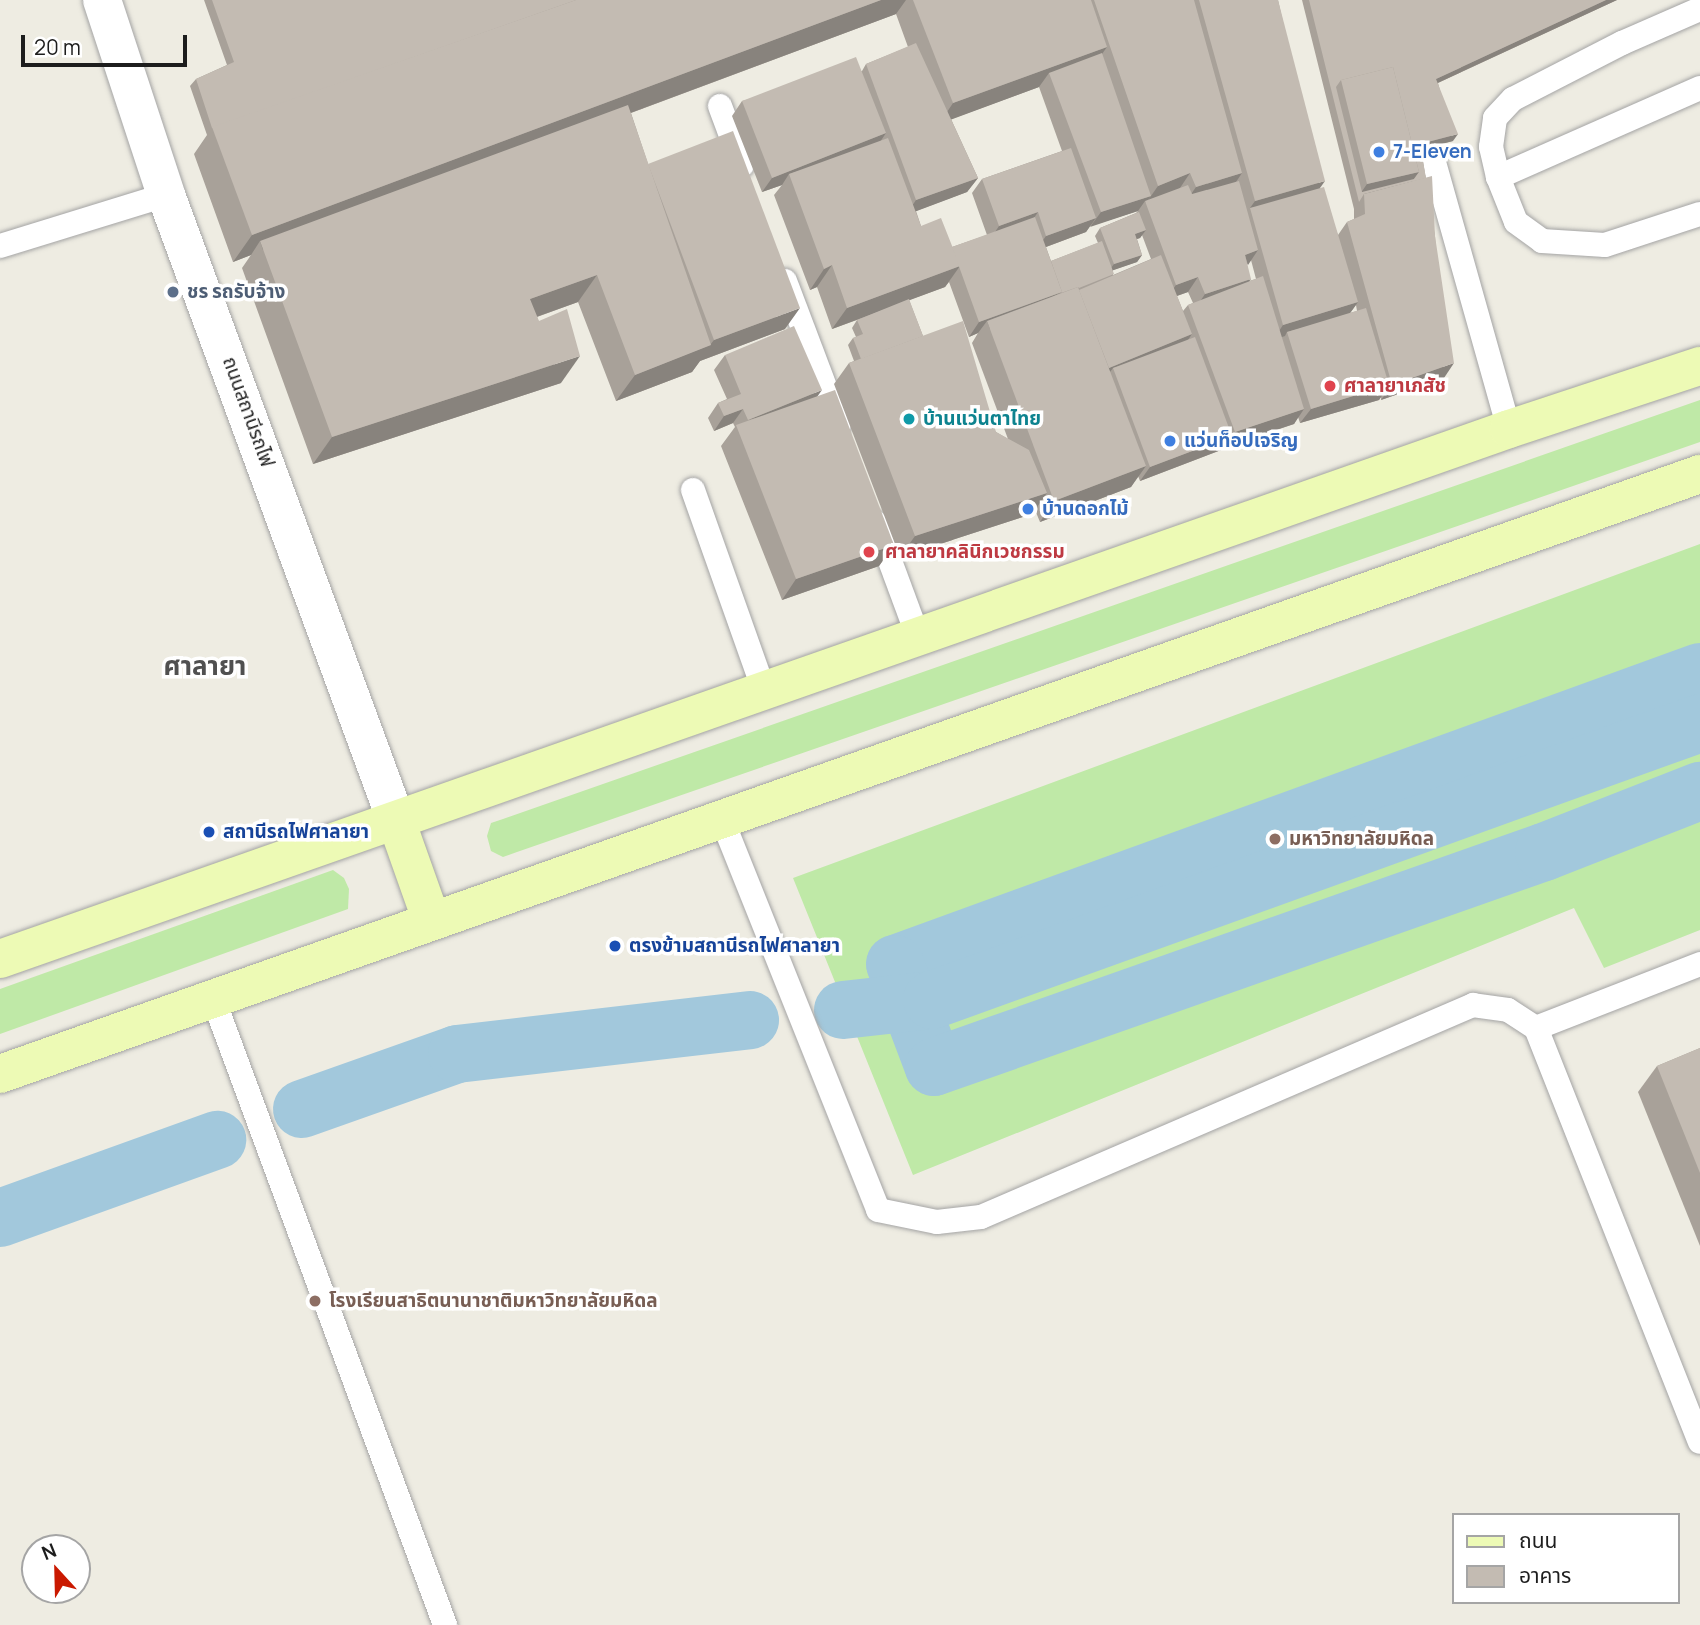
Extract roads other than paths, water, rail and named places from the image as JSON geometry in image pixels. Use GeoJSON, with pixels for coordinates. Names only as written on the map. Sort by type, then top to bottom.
{"type":"FeatureCollection","features":[{"type":"Feature","properties":{"kind":"main road"},"geometry":{"type":"LineString","coordinates":[[0,960],[397,823],[1509,429],[1700,366]]}},
{"type":"Feature","properties":{"kind":"main road"},"geometry":{"type":"LineString","coordinates":[[0,1074],[431,919],[1700,474]]}},
{"type":"Feature","properties":{"kind":"main road"},"geometry":{"type":"LineString","coordinates":[[397,823],[431,919]]}},
{"type":"Feature","properties":{"kind":"street","name":"ถนนสถานีรถไฟ"},"geometry":{"type":"LineString","coordinates":[[102,0],[166,195],[397,823]]}},
{"type":"Feature","properties":{"kind":"lane"},"geometry":{"type":"LineString","coordinates":[[1700,9],[1622,43],[1513,99],[1495,118],[1491,147],[1498,177],[1516,222],[1542,241],[1605,245],[1700,214]]}},
{"type":"Feature","properties":{"kind":"lane"},"geometry":{"type":"LineString","coordinates":[[1498,177],[1700,88]]}},
{"type":"Feature","properties":{"kind":"lane"},"geometry":{"type":"LineString","coordinates":[[720,106],[749,184]]}},
{"type":"Feature","properties":{"kind":"lane"},"geometry":{"type":"LineString","coordinates":[[1430,148],[1509,429]]}},
{"type":"Feature","properties":{"kind":"lane"},"geometry":{"type":"LineString","coordinates":[[0,246],[166,195]]}},
{"type":"Feature","properties":{"kind":"lane"},"geometry":{"type":"LineString","coordinates":[[778,262],[846,444]]}},
{"type":"Feature","properties":{"kind":"lane"},"geometry":{"type":"LineString","coordinates":[[693,490],[764,691]]}},
{"type":"Feature","properties":{"kind":"lane"},"geometry":{"type":"LineString","coordinates":[[865,496],[919,639]]}},
{"type":"Feature","properties":{"kind":"lane"},"geometry":{"type":"LineString","coordinates":[[721,817],[878,1210],[937,1222],[981,1217],[1473,1005],[1508,1010],[1536,1028],[1700,1442]]}},
{"type":"Feature","properties":{"kind":"lane"},"geometry":{"type":"LineString","coordinates":[[1536,1028],[1700,964]]}},
{"type":"Feature","properties":{"kind":"lane"},"geometry":{"type":"LineString","coordinates":[[213,998],[445,1625]]}},
{"type":"Feature","properties":{"kind":"waterway"},"geometry":{"type":"LineString","coordinates":[[1700,672],[895,964],[934,1067],[1544,852],[1700,791]]}},
{"type":"Feature","properties":{"kind":"waterway"},"geometry":{"type":"LineString","coordinates":[[843,1010],[932,1000],[1700,723]]}},
{"type":"Feature","properties":{"kind":"waterway"},"geometry":{"type":"LineString","coordinates":[[302,1109],[457,1054],[750,1020]]}},
{"type":"Feature","properties":{"kind":"waterway"},"geometry":{"type":"LineString","coordinates":[[0,1218],[217,1140]]}},
{"type":"Feature","properties":{"kind":"place","name":"7-Eleven"},"geometry":{"type":"Point","coordinates":[1379,152]}},
{"type":"Feature","properties":{"kind":"place","name":"ชร รถรับจ้าง"},"geometry":{"type":"Point","coordinates":[173,292]}},
{"type":"Feature","properties":{"kind":"place","name":"ศาลายาเภสัช"},"geometry":{"type":"Point","coordinates":[1330,386]}},
{"type":"Feature","properties":{"kind":"place","name":"บ้านแว่นตาไทย"},"geometry":{"type":"Point","coordinates":[909,419]}},
{"type":"Feature","properties":{"kind":"place","name":"แว่นท็อปเจริญ"},"geometry":{"type":"Point","coordinates":[1170,441]}},
{"type":"Feature","properties":{"kind":"place","name":"บ้านดอกไม้"},"geometry":{"type":"Point","coordinates":[1028,509]}},
{"type":"Feature","properties":{"kind":"place","name":"ศาลายาคลินิกเวชกรรม"},"geometry":{"type":"Point","coordinates":[869,552]}},
{"type":"Feature","properties":{"kind":"place","name":"สถานีรถไฟศาลายา"},"geometry":{"type":"Point","coordinates":[209,832]}},
{"type":"Feature","properties":{"kind":"place","name":"มหาวิทยาลัยมหิดล"},"geometry":{"type":"Point","coordinates":[1275,839]}},
{"type":"Feature","properties":{"kind":"place","name":"ตรงข้ามสถานีรถไฟศาลายา"},"geometry":{"type":"Point","coordinates":[615,946]}},
{"type":"Feature","properties":{"kind":"place","name":"โรงเรียนสาธิตนานาชาติมหาวิทยาลัยมหิดล"},"geometry":{"type":"Point","coordinates":[315,1301]}},
{"type":"Feature","properties":{"kind":"district","name":"ศาลายา"},"geometry":{"type":"Point","coordinates":[205,666]}}]}
